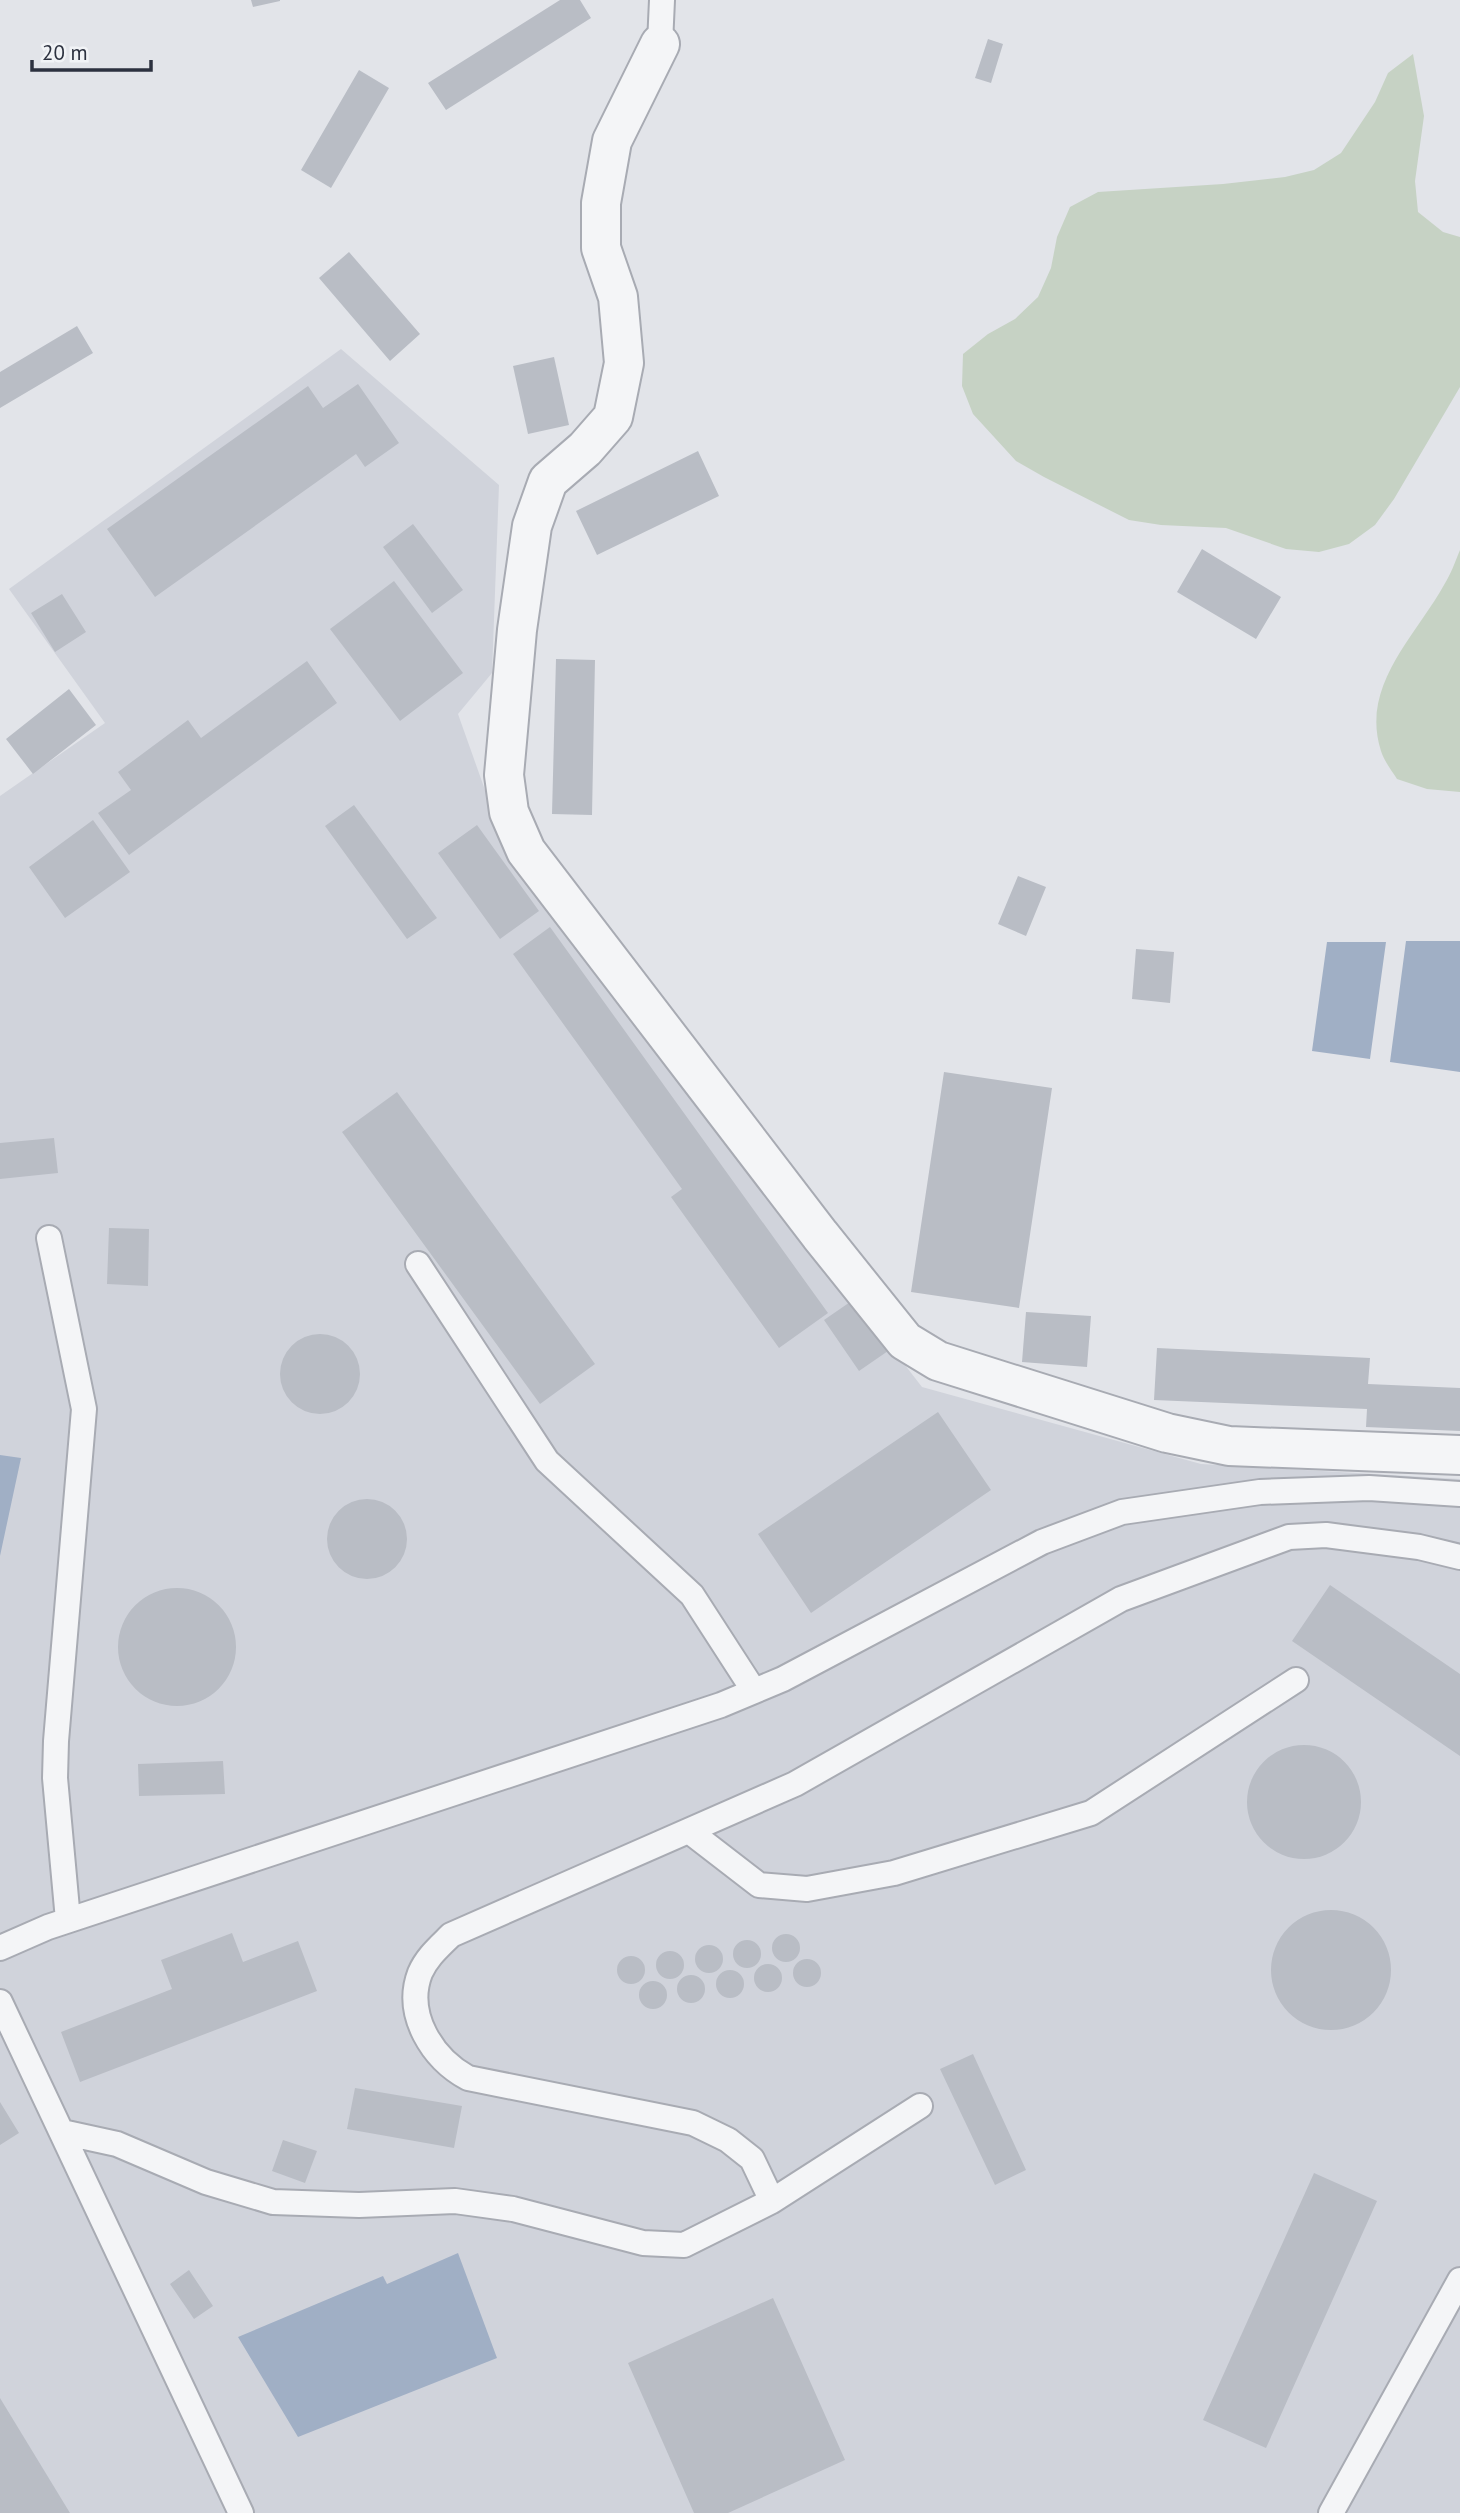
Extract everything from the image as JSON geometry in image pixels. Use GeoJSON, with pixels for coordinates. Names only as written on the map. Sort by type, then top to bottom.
{"type":"FeatureCollection","features":[{"type":"Feature","properties":{"kind":"street"},"geometry":{"type":"LineString","coordinates":[[660,44],[612,141],[601,203],[601,248],[618,297],[624,363],[613,417],[585,449],[548,481],[532,526],[517,629],[504,775],[509,812],[526,851],[803,1213],[905,1341],[938,1361],[1167,1433],[1229,1446],[1460,1455]]}},
{"type":"Feature","properties":{"kind":"lane"},"geometry":{"type":"LineString","coordinates":[[660,44],[662,0]]}},
{"type":"Feature","properties":{"kind":"lane"},"geometry":{"type":"LineString","coordinates":[[48,1238],[84,1409],[56,1741],[55,1779],[68,1920]]}},
{"type":"Feature","properties":{"kind":"lane"},"geometry":{"type":"LineString","coordinates":[[418,1264],[547,1461],[692,1595],[754,1691]]}},
{"type":"Feature","properties":{"kind":"lane"},"geometry":{"type":"LineString","coordinates":[[0,1948],[68,1920],[721,1705],[754,1691],[1042,1542],[1122,1511],[1260,1492],[1369,1488],[1460,1494]]}},
{"type":"Feature","properties":{"kind":"lane"},"geometry":{"type":"LineString","coordinates":[[772,2201],[752,2159],[728,2140],[693,2123],[468,2078],[447,2066],[421,2028],[419,1975],[430,1955],[452,1935],[795,1784],[1121,1599],[1289,1537],[1339,1537],[1419,1547],[1460,1558]]}},
{"type":"Feature","properties":{"kind":"lane"},"geometry":{"type":"LineString","coordinates":[[689,1830],[760,1885],[807,1889],[894,1873],[1091,1813],[1296,1680]]}},
{"type":"Feature","properties":{"kind":"lane"},"geometry":{"type":"LineString","coordinates":[[0,2002],[241,2513]]}},
{"type":"Feature","properties":{"kind":"lane"},"geometry":{"type":"LineString","coordinates":[[62,2132],[117,2144],[206,2182],[272,2202],[359,2205],[455,2202],[513,2210],[643,2243],[684,2245],[772,2201],[920,2106]]}},
{"type":"Feature","properties":{"kind":"lane"},"geometry":{"type":"LineString","coordinates":[[1331,2513],[1460,2280]]}},
{"type":"Feature","properties":{"kind":"shaded area"},"geometry":{"type":"Polygon","coordinates":[[[341,349],[499,485],[492,673],[458,714],[507,852],[922,1387],[1201,1464],[1460,1479],[1460,2513],[0,2513],[0,796],[105,723],[9,589],[341,349]]]}},
{"type":"Feature","properties":{"kind":"green space"},"geometry":{"type":"Polygon","coordinates":[[[1413,54],[1424,116],[1415,181],[1418,212],[1443,232],[1460,237],[1460,387],[1394,499],[1375,525],[1349,544],[1319,552],[1286,549],[1226,528],[1161,525],[1129,520],[1016,461],[973,414],[962,386],[963,354],[988,334],[1015,319],[1038,297],[1051,268],[1057,237],[1070,207],[1098,192],[1223,184],[1285,177],[1314,170],[1341,153],[1375,102],[1388,73],[1413,54]]]}},
{"type":"Feature","properties":{"kind":"green space"},"geometry":{"type":"Polygon","coordinates":[[[1460,550],[1460,792],[1427,789],[1397,779],[1382,755],[1376,727],[1384,684],[1406,643],[1446,581],[1460,550]]]}},
{"type":"Feature","properties":{"kind":"water"},"geometry":{"type":"Polygon","coordinates":[[[1406,941],[1460,941],[1460,1072],[1390,1062],[1406,941]]]}},
{"type":"Feature","properties":{"kind":"water"},"geometry":{"type":"Polygon","coordinates":[[[1327,942],[1386,942],[1370,1059],[1312,1051],[1327,942]]]}},
{"type":"Feature","properties":{"kind":"water"},"geometry":{"type":"Polygon","coordinates":[[[0,1455],[21,1458],[0,1556],[0,1455]]]}},
{"type":"Feature","properties":{"kind":"water"},"geometry":{"type":"Polygon","coordinates":[[[458,2253],[497,2358],[298,2437],[238,2337],[383,2276],[387,2284],[458,2253]]]}},
{"type":"Feature","properties":{"kind":"building"},"geometry":{"type":"Polygon","coordinates":[[[251,0],[280,0],[280,1],[253,7],[251,0]]]}},
{"type":"Feature","properties":{"kind":"building"},"geometry":{"type":"Polygon","coordinates":[[[560,0],[580,0],[591,18],[446,110],[428,83],[560,0]]]}},
{"type":"Feature","properties":{"kind":"building"},"geometry":{"type":"Polygon","coordinates":[[[988,39],[1003,44],[991,83],[975,78],[988,39]]]}},
{"type":"Feature","properties":{"kind":"building"},"geometry":{"type":"Polygon","coordinates":[[[359,70],[389,88],[331,188],[301,170],[359,70]]]}},
{"type":"Feature","properties":{"kind":"building"},"geometry":{"type":"Polygon","coordinates":[[[349,252],[420,334],[390,361],[319,278],[349,252]]]}},
{"type":"Feature","properties":{"kind":"building"},"geometry":{"type":"Polygon","coordinates":[[[77,326],[93,353],[0,408],[0,372],[77,326]]]}},
{"type":"Feature","properties":{"kind":"building"},"geometry":{"type":"Polygon","coordinates":[[[554,357],[569,425],[528,434],[513,366],[554,357]]]}},
{"type":"Feature","properties":{"kind":"building"},"geometry":{"type":"Polygon","coordinates":[[[358,384],[399,443],[365,467],[356,454],[155,597],[107,529],[308,386],[323,408],[358,384]]]}},
{"type":"Feature","properties":{"kind":"building"},"geometry":{"type":"Polygon","coordinates":[[[698,451],[719,496],[597,555],[576,511],[698,451]]]}},
{"type":"Feature","properties":{"kind":"building"},"geometry":{"type":"Polygon","coordinates":[[[413,524],[463,590],[432,613],[383,547],[413,524]]]}},
{"type":"Feature","properties":{"kind":"building"},"geometry":{"type":"Polygon","coordinates":[[[1202,549],[1281,597],[1256,639],[1177,592],[1202,549]]]}},
{"type":"Feature","properties":{"kind":"building"},"geometry":{"type":"Polygon","coordinates":[[[394,581],[463,673],[400,721],[330,629],[394,581]]]}},
{"type":"Feature","properties":{"kind":"building"},"geometry":{"type":"Polygon","coordinates":[[[62,594],[86,632],[55,652],[31,613],[62,594]]]}},
{"type":"Feature","properties":{"kind":"building"},"geometry":{"type":"Polygon","coordinates":[[[556,659],[595,660],[592,815],[552,814],[556,659]]]}},
{"type":"Feature","properties":{"kind":"building"},"geometry":{"type":"Polygon","coordinates":[[[307,661],[337,703],[129,855],[98,813],[131,790],[118,772],[188,720],[201,738],[307,661]]]}},
{"type":"Feature","properties":{"kind":"building"},"geometry":{"type":"Polygon","coordinates":[[[69,689],[96,725],[33,774],[6,739],[69,689]]]}},
{"type":"Feature","properties":{"kind":"building"},"geometry":{"type":"Polygon","coordinates":[[[354,805],[437,918],[407,939],[325,826],[354,805]]]}},
{"type":"Feature","properties":{"kind":"building"},"geometry":{"type":"Polygon","coordinates":[[[93,820],[130,872],[65,918],[29,867],[93,820]]]}},
{"type":"Feature","properties":{"kind":"building"},"geometry":{"type":"Polygon","coordinates":[[[477,825],[539,911],[500,939],[438,853],[477,825]]]}},
{"type":"Feature","properties":{"kind":"building"},"geometry":{"type":"Polygon","coordinates":[[[1018,876],[1046,887],[1026,936],[998,924],[1018,876]]]}},
{"type":"Feature","properties":{"kind":"building"},"geometry":{"type":"Polygon","coordinates":[[[550,927],[828,1313],[779,1348],[671,1197],[682,1189],[513,954],[550,927]]]}},
{"type":"Feature","properties":{"kind":"building"},"geometry":{"type":"Polygon","coordinates":[[[1136,949],[1174,952],[1170,1003],[1132,999],[1136,949]]]}},
{"type":"Feature","properties":{"kind":"building"},"geometry":{"type":"Polygon","coordinates":[[[944,1072],[1052,1088],[1019,1308],[911,1292],[944,1072]]]}},
{"type":"Feature","properties":{"kind":"building"},"geometry":{"type":"Polygon","coordinates":[[[397,1092],[595,1364],[540,1404],[342,1132],[397,1092]]]}},
{"type":"Feature","properties":{"kind":"building"},"geometry":{"type":"Polygon","coordinates":[[[54,1138],[58,1173],[0,1179],[0,1143],[54,1138]]]}},
{"type":"Feature","properties":{"kind":"building"},"geometry":{"type":"Polygon","coordinates":[[[109,1228],[149,1229],[148,1286],[107,1284],[109,1228]]]}},
{"type":"Feature","properties":{"kind":"building"},"geometry":{"type":"Polygon","coordinates":[[[853,1300],[888,1351],[859,1371],[824,1320],[853,1300]]]}},
{"type":"Feature","properties":{"kind":"building"},"geometry":{"type":"Polygon","coordinates":[[[1026,1312],[1091,1316],[1087,1367],[1022,1362],[1026,1312]]]}},
{"type":"Feature","properties":{"kind":"building"},"geometry":{"type":"Polygon","coordinates":[[[320,1334],[335,1337],[348,1346],[357,1359],[360,1374],[357,1389],[348,1402],[335,1411],[320,1414],[305,1411],[292,1402],[283,1389],[280,1374],[283,1359],[292,1346],[305,1337],[320,1334]]]}},
{"type":"Feature","properties":{"kind":"building"},"geometry":{"type":"Polygon","coordinates":[[[1157,1348],[1370,1358],[1368,1384],[1460,1388],[1460,1431],[1366,1427],[1367,1409],[1154,1400],[1157,1348]]]}},
{"type":"Feature","properties":{"kind":"building"},"geometry":{"type":"Polygon","coordinates":[[[938,1412],[991,1490],[811,1613],[758,1534],[938,1412]]]}},
{"type":"Feature","properties":{"kind":"building"},"geometry":{"type":"Polygon","coordinates":[[[367,1499],[382,1502],[395,1511],[404,1524],[407,1539],[404,1554],[395,1567],[382,1576],[367,1579],[352,1576],[339,1567],[330,1554],[327,1539],[330,1524],[339,1511],[352,1502],[367,1499]]]}},
{"type":"Feature","properties":{"kind":"building"},"geometry":{"type":"Polygon","coordinates":[[[1330,1585],[1460,1674],[1460,1756],[1292,1641],[1330,1585]]]}},
{"type":"Feature","properties":{"kind":"building"},"geometry":{"type":"Polygon","coordinates":[[[177,1588],[200,1592],[219,1605],[232,1624],[236,1647],[232,1670],[219,1689],[200,1702],[177,1706],[154,1702],[135,1689],[122,1670],[118,1647],[122,1624],[135,1605],[154,1592],[177,1588]]]}},
{"type":"Feature","properties":{"kind":"building"},"geometry":{"type":"Polygon","coordinates":[[[1304,1745],[1326,1749],[1345,1761],[1357,1780],[1361,1802],[1357,1824],[1345,1843],[1326,1855],[1304,1859],[1282,1855],[1263,1843],[1251,1824],[1247,1802],[1251,1780],[1263,1761],[1282,1749],[1304,1745]]]}},
{"type":"Feature","properties":{"kind":"building"},"geometry":{"type":"Polygon","coordinates":[[[223,1761],[225,1794],[139,1796],[138,1764],[223,1761]]]}},
{"type":"Feature","properties":{"kind":"building"},"geometry":{"type":"Polygon","coordinates":[[[1331,1910],[1354,1915],[1373,1928],[1386,1947],[1391,1970],[1386,1993],[1373,2012],[1354,2025],[1331,2030],[1308,2025],[1289,2012],[1276,1993],[1271,1970],[1276,1947],[1289,1928],[1308,1915],[1331,1910]]]}},
{"type":"Feature","properties":{"kind":"building"},"geometry":{"type":"Polygon","coordinates":[[[232,1933],[243,1962],[298,1941],[317,1991],[80,2082],[61,2032],[172,1989],[161,1960],[232,1933]]]}},
{"type":"Feature","properties":{"kind":"building"},"geometry":{"type":"Polygon","coordinates":[[[786,1934],[796,1938],[800,1948],[796,1958],[786,1962],[776,1958],[772,1948],[776,1938],[786,1934]]]}},
{"type":"Feature","properties":{"kind":"building"},"geometry":{"type":"Polygon","coordinates":[[[747,1940],[757,1944],[761,1954],[757,1964],[747,1968],[737,1964],[733,1954],[737,1944],[747,1940]]]}},
{"type":"Feature","properties":{"kind":"building"},"geometry":{"type":"Polygon","coordinates":[[[709,1945],[719,1949],[723,1959],[719,1969],[709,1973],[699,1969],[695,1959],[699,1949],[709,1945]]]}},
{"type":"Feature","properties":{"kind":"building"},"geometry":{"type":"Polygon","coordinates":[[[670,1951],[680,1955],[684,1965],[680,1975],[670,1979],[660,1975],[656,1965],[660,1955],[670,1951]]]}},
{"type":"Feature","properties":{"kind":"building"},"geometry":{"type":"Polygon","coordinates":[[[631,1956],[641,1960],[645,1970],[641,1980],[631,1984],[621,1980],[617,1970],[621,1960],[631,1956]]]}},
{"type":"Feature","properties":{"kind":"building"},"geometry":{"type":"Polygon","coordinates":[[[807,1959],[817,1963],[821,1973],[817,1983],[807,1987],[797,1983],[793,1973],[797,1963],[807,1959]]]}},
{"type":"Feature","properties":{"kind":"building"},"geometry":{"type":"Polygon","coordinates":[[[768,1964],[778,1968],[782,1978],[778,1988],[768,1992],[758,1988],[754,1978],[758,1968],[768,1964]]]}},
{"type":"Feature","properties":{"kind":"building"},"geometry":{"type":"Polygon","coordinates":[[[730,1970],[740,1974],[744,1984],[740,1994],[730,1998],[720,1994],[716,1984],[720,1974],[730,1970]]]}},
{"type":"Feature","properties":{"kind":"building"},"geometry":{"type":"Polygon","coordinates":[[[691,1975],[701,1979],[705,1989],[701,1999],[691,2003],[681,1999],[677,1989],[681,1979],[691,1975]]]}},
{"type":"Feature","properties":{"kind":"building"},"geometry":{"type":"Polygon","coordinates":[[[653,1981],[663,1985],[667,1995],[663,2005],[653,2009],[643,2005],[639,1995],[643,1985],[653,1981]]]}},
{"type":"Feature","properties":{"kind":"building"},"geometry":{"type":"Polygon","coordinates":[[[973,2054],[1026,2170],[995,2185],[940,2069],[973,2054]]]}},
{"type":"Feature","properties":{"kind":"building"},"geometry":{"type":"Polygon","coordinates":[[[355,2088],[462,2106],[454,2148],[347,2129],[355,2088]]]}},
{"type":"Feature","properties":{"kind":"building"},"geometry":{"type":"Polygon","coordinates":[[[0,2102],[19,2133],[0,2145],[0,2102]]]}},
{"type":"Feature","properties":{"kind":"building"},"geometry":{"type":"Polygon","coordinates":[[[283,2140],[317,2151],[305,2183],[272,2171],[283,2140]]]}},
{"type":"Feature","properties":{"kind":"building"},"geometry":{"type":"Polygon","coordinates":[[[1314,2173],[1377,2201],[1266,2448],[1203,2420],[1314,2173]]]}},
{"type":"Feature","properties":{"kind":"building"},"geometry":{"type":"Polygon","coordinates":[[[189,2270],[213,2306],[194,2319],[170,2284],[189,2270]]]}},
{"type":"Feature","properties":{"kind":"building"},"geometry":{"type":"Polygon","coordinates":[[[773,2298],[845,2460],[728,2513],[694,2513],[628,2363],[773,2298]]]}},
{"type":"Feature","properties":{"kind":"building"},"geometry":{"type":"Polygon","coordinates":[[[0,2398],[70,2513],[0,2513],[0,2398]]]}}]}
